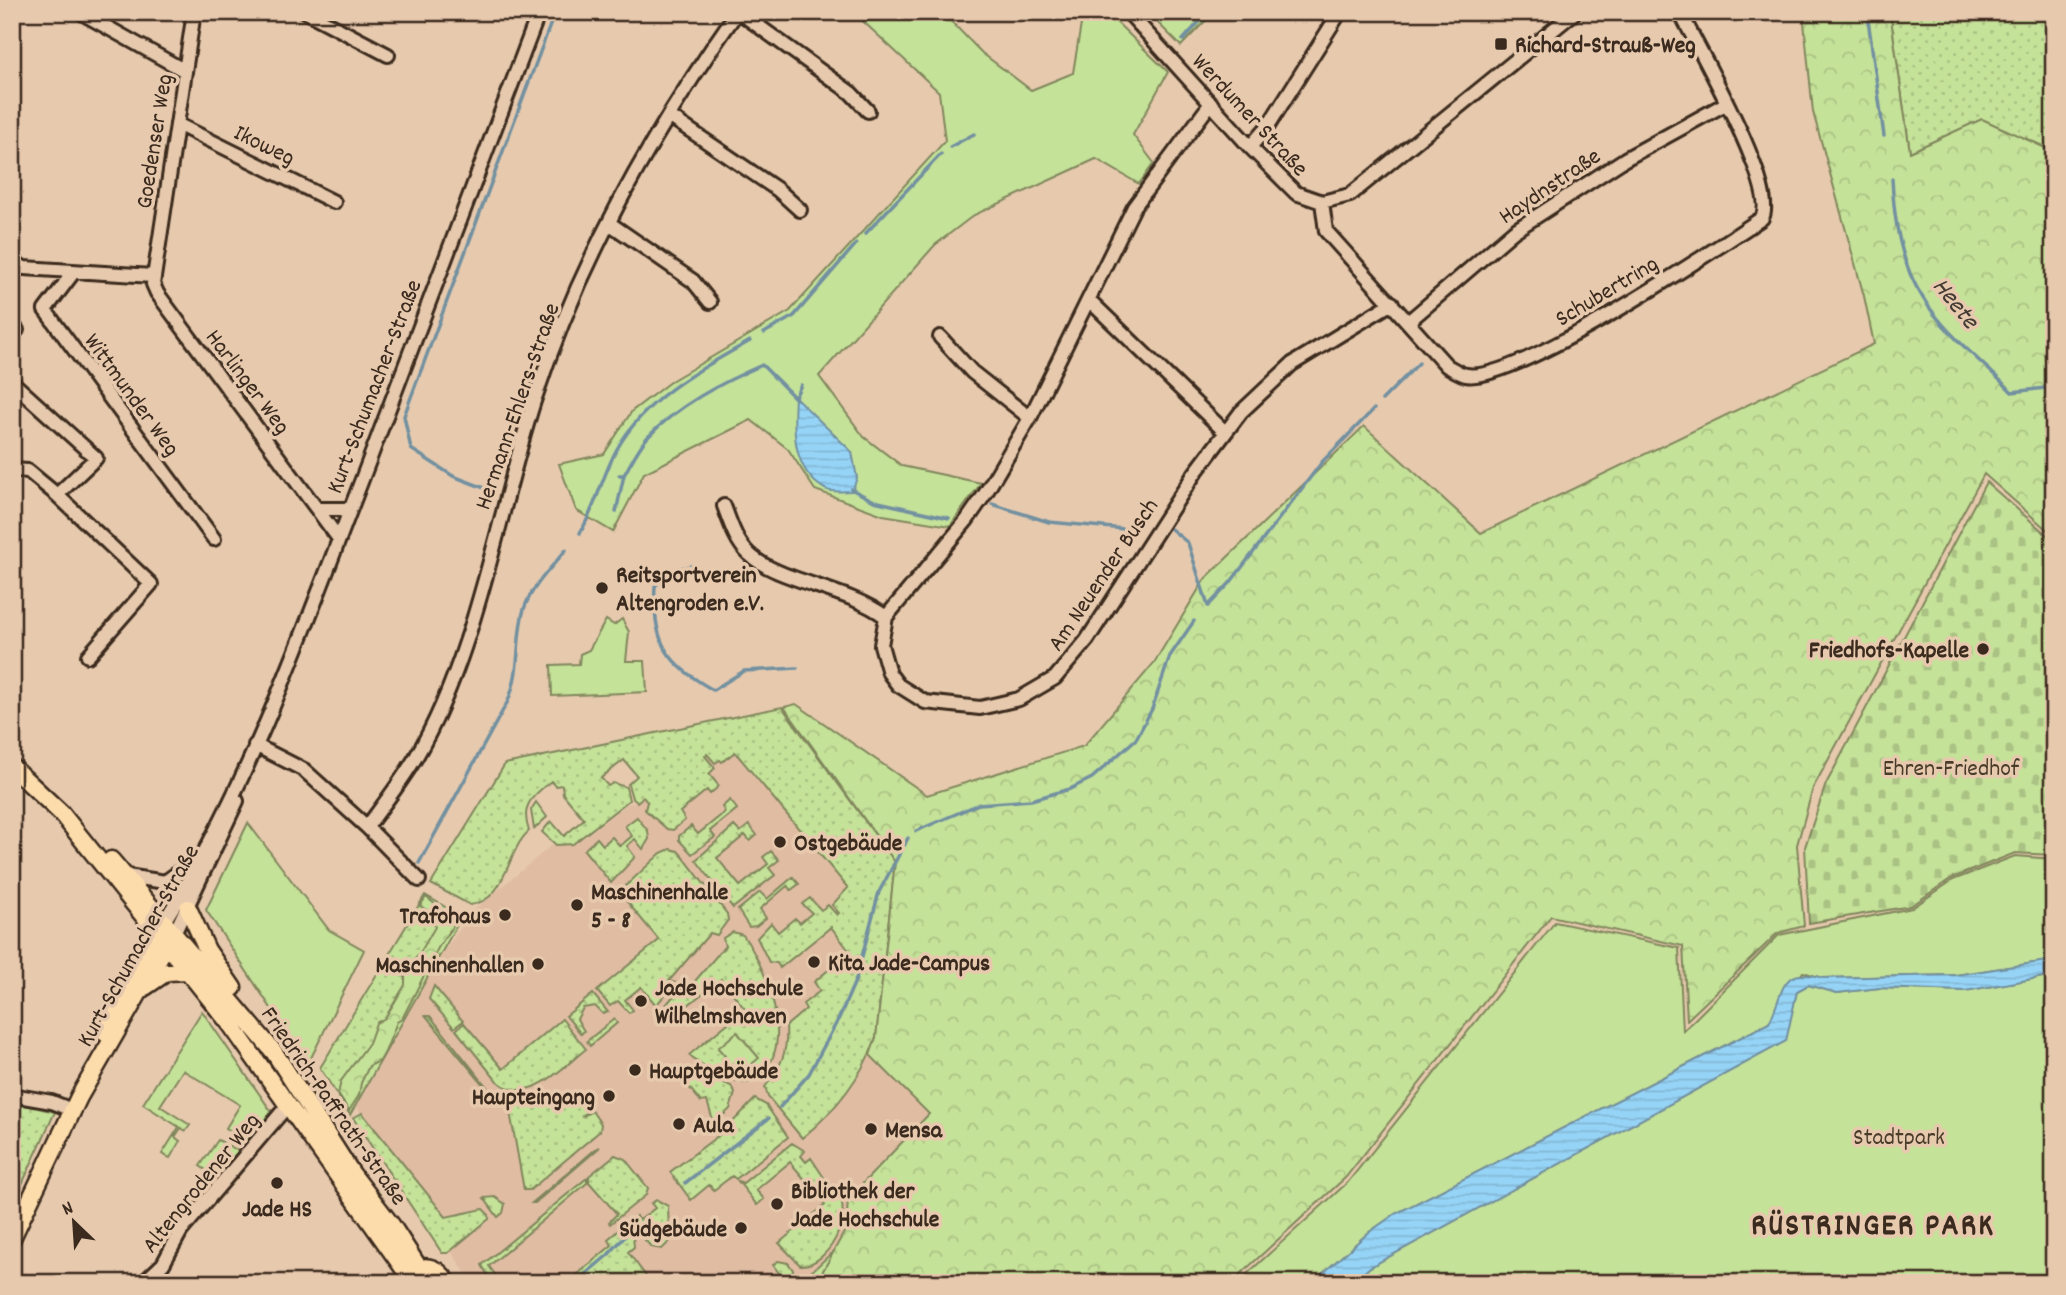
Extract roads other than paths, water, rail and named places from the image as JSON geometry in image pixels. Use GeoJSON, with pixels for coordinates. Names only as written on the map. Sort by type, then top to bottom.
{"type":"FeatureCollection","features":[{"type":"Feature","properties":{"kind":"main road"},"geometry":{"type":"LineString","coordinates":[[12,767],[61,813],[166,932]]}},
{"type":"Feature","properties":{"kind":"main road","name":"Friedrich-Paffrath-Straße"},"geometry":{"type":"LineString","coordinates":[[61,813],[127,876],[166,932],[188,971],[231,1025],[326,1163],[411,1275]]}},
{"type":"Feature","properties":{"kind":"main road"},"geometry":{"type":"LineString","coordinates":[[188,908],[207,950],[274,1052]]}},
{"type":"Feature","properties":{"kind":"main road","name":"Friedrich-Paffrath-Straße"},"geometry":{"type":"LineString","coordinates":[[166,932],[274,1052],[352,1174],[392,1226],[411,1275]]}},
{"type":"Feature","properties":{"kind":"main road","name":"Kurt-Schumacher-Straße"},"geometry":{"type":"LineString","coordinates":[[75,1103],[143,989],[166,932]]}},
{"type":"Feature","properties":{"kind":"main road","name":"Kurt-Schumacher-Straße"},"geometry":{"type":"LineString","coordinates":[[12,1238],[100,1045],[166,932]]}},
{"type":"Feature","properties":{"kind":"main road"},"geometry":{"type":"LineString","coordinates":[[143,989],[167,972],[188,971]]}},
{"type":"Feature","properties":{"kind":"main road"},"geometry":{"type":"LineString","coordinates":[[411,1275],[438,1270],[448,1283]]}},
{"type":"Feature","properties":{"kind":"street"},"geometry":{"type":"LineString","coordinates":[[80,12],[185,71]]}},
{"type":"Feature","properties":{"kind":"street","name":"Goedenser Weg"},"geometry":{"type":"LineString","coordinates":[[153,276],[194,12]]}},
{"type":"Feature","properties":{"kind":"street"},"geometry":{"type":"LineString","coordinates":[[306,12],[388,55]]}},
{"type":"Feature","properties":{"kind":"street","name":"Kurt-Schumacher-Straße"},"geometry":{"type":"LineString","coordinates":[[166,932],[255,745],[339,539],[539,12]]}},
{"type":"Feature","properties":{"kind":"street"},"geometry":{"type":"LineString","coordinates":[[738,12],[851,93],[868,111]]}},
{"type":"Feature","properties":{"kind":"street","name":"Hermann-Ehlers-Straße"},"geometry":{"type":"LineString","coordinates":[[367,827],[417,755],[441,705],[475,609],[534,400],[574,298],[609,223],[668,116],[738,12]]}},
{"type":"Feature","properties":{"kind":"street","name":"Werdumer Straße"},"geometry":{"type":"LineString","coordinates":[[1128,12],[1250,147],[1296,193],[1322,202]]}},
{"type":"Feature","properties":{"kind":"street"},"geometry":{"type":"LineString","coordinates":[[1250,147],[1268,126],[1340,12]]}},
{"type":"Feature","properties":{"kind":"street"},"geometry":{"type":"LineString","coordinates":[[1322,202],[1350,195],[1575,12]]}},
{"type":"Feature","properties":{"kind":"street","name":"Schubertring"},"geometry":{"type":"LineString","coordinates":[[1322,202],[1326,231],[1447,366],[1466,375],[1490,373],[1534,356],[1588,326],[1762,218],[1767,210],[1762,183],[1727,103],[1680,12]]}},
{"type":"Feature","properties":{"kind":"street"},"geometry":{"type":"LineString","coordinates":[[724,506],[740,543],[754,558],[771,568],[852,596],[886,617],[967,520],[1030,418],[1134,207],[1212,103]]}},
{"type":"Feature","properties":{"kind":"street","name":"Haydnstraße"},"geometry":{"type":"LineString","coordinates":[[1408,322],[1514,231],[1625,159],[1727,103]]}},
{"type":"Feature","properties":{"kind":"street"},"geometry":{"type":"LineString","coordinates":[[668,116],[778,190],[800,210]]}},
{"type":"Feature","properties":{"kind":"street","name":"Ikoweg"},"geometry":{"type":"LineString","coordinates":[[177,124],[334,202]]}},
{"type":"Feature","properties":{"kind":"street"},"geometry":{"type":"LineString","coordinates":[[609,223],[693,281],[710,302]]}},
{"type":"Feature","properties":{"kind":"street"},"geometry":{"type":"LineString","coordinates":[[12,261],[24,268],[153,276]]}},
{"type":"Feature","properties":{"kind":"street","name":"Wittmunder Weg"},"geometry":{"type":"LineString","coordinates":[[73,273],[46,310],[214,539]]}},
{"type":"Feature","properties":{"kind":"street","name":"Harlinger Weg"},"geometry":{"type":"LineString","coordinates":[[153,276],[157,293],[339,539]]}},
{"type":"Feature","properties":{"kind":"street"},"geometry":{"type":"LineString","coordinates":[[1089,300],[1224,430]]}},
{"type":"Feature","properties":{"kind":"street","name":"Am Neuender Busch"},"geometry":{"type":"LineString","coordinates":[[886,617],[881,645],[889,673],[898,685],[925,702],[980,708],[1019,699],[1038,690],[1070,663],[1224,430],[1292,364],[1392,303]]}},
{"type":"Feature","properties":{"kind":"street"},"geometry":{"type":"LineString","coordinates":[[940,337],[972,372],[1030,418]]}},
{"type":"Feature","properties":{"kind":"street"},"geometry":{"type":"LineString","coordinates":[[12,382],[96,458],[57,495]]}},
{"type":"Feature","properties":{"kind":"street"},"geometry":{"type":"LineString","coordinates":[[12,470],[28,471],[151,584],[88,656]]}},
{"type":"Feature","properties":{"kind":"street"},"geometry":{"type":"LineString","coordinates":[[318,509],[350,509]]}},
{"type":"Feature","properties":{"kind":"street"},"geometry":{"type":"LineString","coordinates":[[255,745],[304,771],[367,827],[419,880]]}},
{"type":"Feature","properties":{"kind":"street","name":"Kurt-Schumacher-Straße"},"geometry":{"type":"LineString","coordinates":[[166,932],[188,908],[238,798],[242,774]]}},
{"type":"Feature","properties":{"kind":"street"},"geometry":{"type":"LineString","coordinates":[[127,876],[164,882],[199,858]]}},
{"type":"Feature","properties":{"kind":"street"},"geometry":{"type":"LineString","coordinates":[[12,1095],[75,1103]]}},
{"type":"Feature","properties":{"kind":"street","name":"Altengrodener Weg"},"geometry":{"type":"LineString","coordinates":[[143,1283],[163,1264],[181,1231],[288,1105]]}},
{"type":"Feature","properties":{"kind":"water"},"geometry":{"type":"Polygon","coordinates":[[[795,397],[852,452],[857,478],[852,491],[828,490],[814,481],[806,471],[800,460],[795,435],[795,397]]]}},
{"type":"Feature","properties":{"kind":"water"},"geometry":{"type":"Polygon","coordinates":[[[2054,960],[2054,975],[1965,991],[1879,988],[1837,993],[1808,985],[1797,991],[1786,1041],[1370,1267],[1352,1283],[1312,1283],[1368,1233],[1395,1214],[1769,1023],[1782,991],[1791,978],[1798,975],[1823,978],[1956,975],[2054,960]]]}},
{"type":"Feature","properties":{"kind":"waterway"},"geometry":{"type":"LineString","coordinates":[[487,489],[453,476],[411,449],[404,416],[555,12]]}},
{"type":"Feature","properties":{"kind":"waterway"},"geometry":{"type":"LineString","coordinates":[[1183,40],[1208,12]]}},
{"type":"Feature","properties":{"kind":"waterway","name":"Heete"},"geometry":{"type":"LineString","coordinates":[[1867,12],[1884,136]]}},
{"type":"Feature","properties":{"kind":"waterway"},"geometry":{"type":"LineString","coordinates":[[950,147],[974,134]]}},
{"type":"Feature","properties":{"kind":"waterway"},"geometry":{"type":"LineString","coordinates":[[865,234],[941,154]]}},
{"type":"Feature","properties":{"kind":"waterway","name":"Heete"},"geometry":{"type":"LineString","coordinates":[[1892,179],[1894,210],[1904,256],[1915,284],[1932,311],[1953,336],[2012,392],[2054,387]]}},
{"type":"Feature","properties":{"kind":"waterway"},"geometry":{"type":"LineString","coordinates":[[764,333],[794,316],[856,244]]}},
{"type":"Feature","properties":{"kind":"waterway"},"geometry":{"type":"LineString","coordinates":[[580,533],[617,449],[643,414],[676,386],[750,341]]}},
{"type":"Feature","properties":{"kind":"waterway"},"geometry":{"type":"LineString","coordinates":[[1382,400],[1419,363]]}},
{"type":"Feature","properties":{"kind":"waterway"},"geometry":{"type":"LineString","coordinates":[[619,475],[624,475],[644,442],[672,415],[716,387],[762,365],[796,399]]}},
{"type":"Feature","properties":{"kind":"waterway"},"geometry":{"type":"LineString","coordinates":[[795,397],[801,385]]}},
{"type":"Feature","properties":{"kind":"waterway"},"geometry":{"type":"LineString","coordinates":[[1171,529],[1188,543],[1208,606],[1230,583],[1322,462],[1374,409]]}},
{"type":"Feature","properties":{"kind":"waterway"},"geometry":{"type":"LineString","coordinates":[[616,512],[624,475]]}},
{"type":"Feature","properties":{"kind":"waterway"},"geometry":{"type":"LineString","coordinates":[[851,489],[874,501],[949,518]]}},
{"type":"Feature","properties":{"kind":"waterway"},"geometry":{"type":"LineString","coordinates":[[992,504],[1049,522],[1135,530]]}},
{"type":"Feature","properties":{"kind":"waterway"},"geometry":{"type":"LineString","coordinates":[[419,863],[508,701],[515,676],[521,620],[527,601],[566,550]]}},
{"type":"Feature","properties":{"kind":"waterway"},"geometry":{"type":"LineString","coordinates":[[691,566],[672,570],[655,586],[656,622],[665,649],[673,660],[713,690],[744,671],[797,668]]}},
{"type":"Feature","properties":{"kind":"waterway"},"geometry":{"type":"LineString","coordinates":[[916,831],[979,804],[1031,800],[1070,789],[1092,778],[1136,739],[1152,709],[1170,656],[1194,621]]}},
{"type":"Feature","properties":{"kind":"waterway"},"geometry":{"type":"LineString","coordinates":[[780,1107],[809,1074],[839,1018],[856,979],[879,892],[908,838]]}},
{"type":"Feature","properties":{"kind":"waterway"},"geometry":{"type":"LineString","coordinates":[[685,1183],[769,1118]]}},
{"type":"Feature","properties":{"kind":"waterway"},"geometry":{"type":"LineString","coordinates":[[575,1283],[608,1255],[629,1232]]}},
{"type":"Feature","properties":{"kind":"place","name":"Richard-Strauß-Weg"},"geometry":{"type":"Point","coordinates":[1501,44]}},
{"type":"Feature","properties":{"kind":"place","name":"Reitsportverein Altengroden e.V."},"geometry":{"type":"Point","coordinates":[602,588]}},
{"type":"Feature","properties":{"kind":"place","name":"Friedhofs-Kapelle"},"geometry":{"type":"Point","coordinates":[1983,649]}},
{"type":"Feature","properties":{"kind":"place","name":"Ostgebäude"},"geometry":{"type":"Point","coordinates":[780,842]}},
{"type":"Feature","properties":{"kind":"place","name":"Maschinenhalle 5 - 8"},"geometry":{"type":"Point","coordinates":[577,905]}},
{"type":"Feature","properties":{"kind":"place","name":"Trafohaus"},"geometry":{"type":"Point","coordinates":[505,915]}},
{"type":"Feature","properties":{"kind":"place","name":"Kita Jade-Campus"},"geometry":{"type":"Point","coordinates":[814,962]}},
{"type":"Feature","properties":{"kind":"place","name":"Maschinenhallen"},"geometry":{"type":"Point","coordinates":[538,964]}},
{"type":"Feature","properties":{"kind":"place","name":"Jade Hochschule Wilhelmshaven"},"geometry":{"type":"Point","coordinates":[641,1001]}},
{"type":"Feature","properties":{"kind":"place","name":"Hauptgebäude"},"geometry":{"type":"Point","coordinates":[635,1070]}},
{"type":"Feature","properties":{"kind":"place","name":"Haupteingang"},"geometry":{"type":"Point","coordinates":[609,1096]}},
{"type":"Feature","properties":{"kind":"place","name":"Aula"},"geometry":{"type":"Point","coordinates":[679,1124]}},
{"type":"Feature","properties":{"kind":"place","name":"Mensa"},"geometry":{"type":"Point","coordinates":[871,1129]}},
{"type":"Feature","properties":{"kind":"place","name":"Jade HS"},"geometry":{"type":"Point","coordinates":[277,1183]}},
{"type":"Feature","properties":{"kind":"place","name":"Bibliothek der Jade Hochschule"},"geometry":{"type":"Point","coordinates":[777,1204]}},
{"type":"Feature","properties":{"kind":"place","name":"Südgebäude"},"geometry":{"type":"Point","coordinates":[741,1228]}},
{"type":"Feature","properties":{"kind":"district","name":"RÜSTRINGER PARK"},"geometry":{"type":"Point","coordinates":[1873,1223]}},
{"type":"Feature","properties":{"kind":"park label","name":"Ehren-Friedhof"},"geometry":{"type":"Point","coordinates":[1951,767]}},
{"type":"Feature","properties":{"kind":"park label","name":"Stadtpark"},"geometry":{"type":"Point","coordinates":[1899,1136]}}]}
